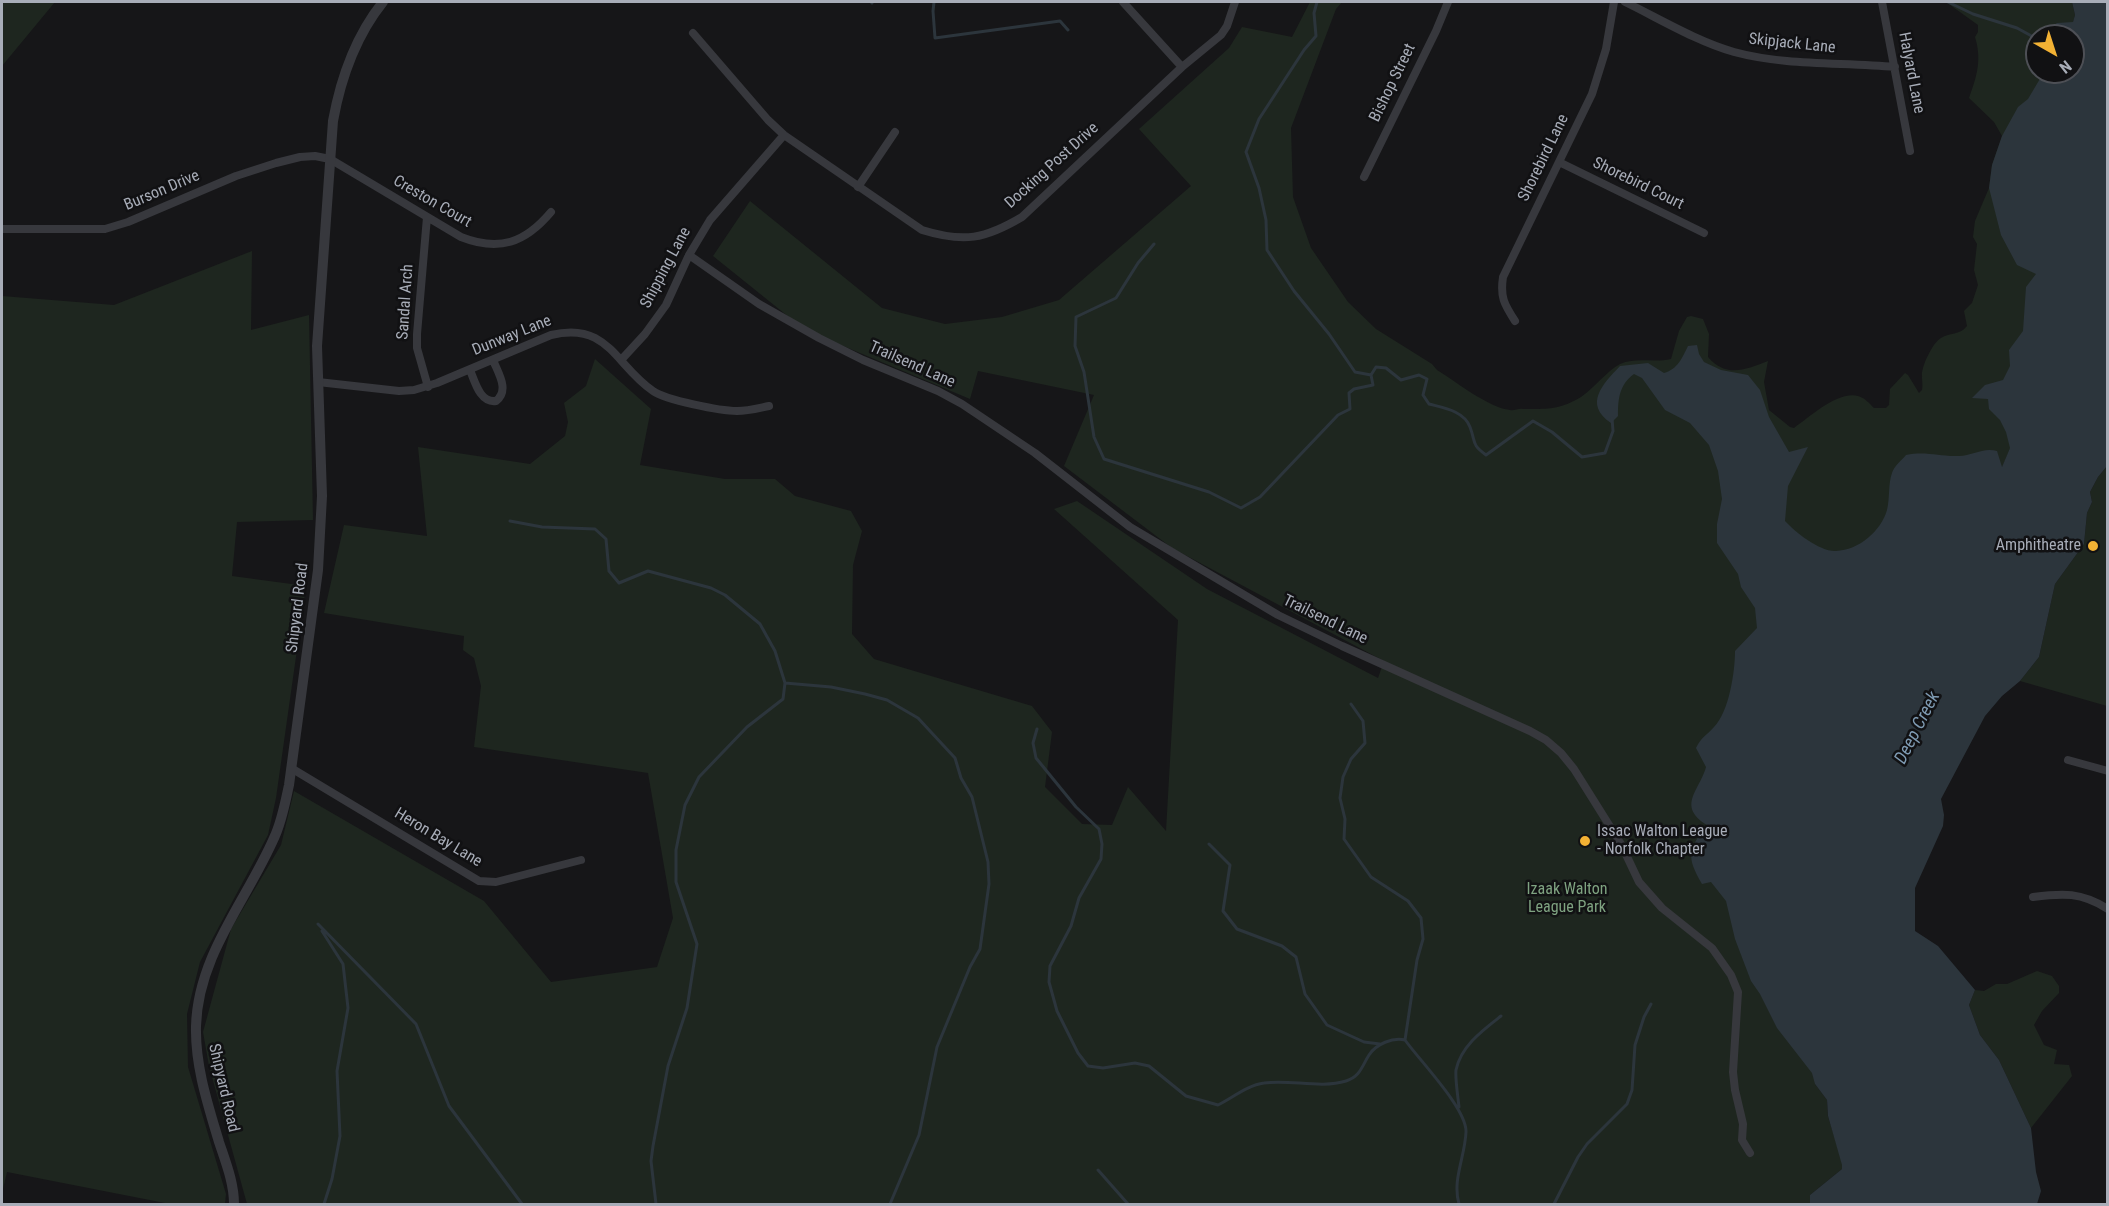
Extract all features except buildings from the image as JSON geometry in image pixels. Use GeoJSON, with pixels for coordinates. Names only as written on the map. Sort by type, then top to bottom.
{"type":"FeatureCollection","features":[{"type":"Feature","properties":{"kind":"street","name":"Shipyard Road"},"geometry":{"type":"LineString","coordinates":[[234,1204],[230,1175],[200,1072],[197,1048],[198,1008],[218,942],[276,836],[283,813],[318,570],[322,496],[318,311],[333,121],[345,72],[360,36],[383,2]]}},
{"type":"Feature","properties":{"kind":"street"},"geometry":{"type":"LineString","coordinates":[[1123,2],[1182,67]]}},
{"type":"Feature","properties":{"kind":"street","name":"Docking Post Drive"},"geometry":{"type":"LineString","coordinates":[[693,33],[768,120],[784,135],[922,230],[960,238],[998,231],[1022,217],[1182,67],[1221,35],[1227,26],[1235,2]]}},
{"type":"Feature","properties":{"kind":"street","name":"Bishop Street"},"geometry":{"type":"LineString","coordinates":[[1364,177],[1448,2]]}},
{"type":"Feature","properties":{"kind":"street","name":"Shorebird Lane"},"geometry":{"type":"LineString","coordinates":[[1515,321],[1503,300],[1501,291],[1503,277],[1597,81],[1606,49],[1614,2]]}},
{"type":"Feature","properties":{"kind":"street","name":"Skipjack Lane"},"geometry":{"type":"LineString","coordinates":[[1625,2],[1714,45],[1741,53],[1780,61],[1894,67]]}},
{"type":"Feature","properties":{"kind":"street","name":"Halyard Lane"},"geometry":{"type":"LineString","coordinates":[[1882,2],[1910,151]]}},
{"type":"Feature","properties":{"kind":"street"},"geometry":{"type":"LineString","coordinates":[[858,187],[895,132]]}},
{"type":"Feature","properties":{"kind":"street","name":"Shipping Lane"},"geometry":{"type":"LineString","coordinates":[[622,359],[645,334],[666,305],[689,255],[710,220],[784,135]]}},
{"type":"Feature","properties":{"kind":"street","name":"Burson Drive"},"geometry":{"type":"LineString","coordinates":[[2,229],[105,229],[128,222],[236,176],[276,163],[300,157],[315,156],[330,159]]}},
{"type":"Feature","properties":{"kind":"street","name":"Creston Court"},"geometry":{"type":"LineString","coordinates":[[330,159],[460,237],[475,243],[505,244],[530,233],[551,212]]}},
{"type":"Feature","properties":{"kind":"street","name":"Shorebird Court"},"geometry":{"type":"LineString","coordinates":[[1559,162],[1704,233]]}},
{"type":"Feature","properties":{"kind":"street","name":"Sandal Arch"},"geometry":{"type":"LineString","coordinates":[[427,217],[417,334],[419,355],[428,387]]}},
{"type":"Feature","properties":{"kind":"street","name":"Trailsend Lane"},"geometry":{"type":"LineString","coordinates":[[689,255],[759,304],[819,338],[962,404],[1044,460],[1130,527],[1278,615],[1546,740],[1561,753],[1589,792],[1621,844],[1639,882],[1662,908],[1712,948],[1734,982],[1738,992],[1733,1072],[1743,1124],[1742,1140],[1750,1153]]}},
{"type":"Feature","properties":{"kind":"street","name":"Dunway Lane"},"geometry":{"type":"LineString","coordinates":[[318,382],[399,391],[428,387],[551,335],[579,332],[592,336],[606,345],[644,384],[662,396],[737,411],[769,406]]}},
{"type":"Feature","properties":{"kind":"street"},"geometry":{"type":"LineString","coordinates":[[470,370],[483,396],[487,400],[496,401],[504,388],[493,360]]}},
{"type":"Feature","properties":{"kind":"street"},"geometry":{"type":"LineString","coordinates":[[2067,760],[2108,771]]}},
{"type":"Feature","properties":{"kind":"street","name":"Heron Bay Lane"},"geometry":{"type":"LineString","coordinates":[[291,768],[485,882],[496,882],[581,860]]}},
{"type":"Feature","properties":{"kind":"street"},"geometry":{"type":"LineString","coordinates":[[2033,897],[2075,895],[2091,899],[2108,909]]}},
{"type":"Feature","properties":{"kind":"green space"},"geometry":{"type":"Polygon","coordinates":[[[2,2],[55,2],[2,66],[2,2]]]}},
{"type":"Feature","properties":{"kind":"green space","name":"Izaak Walton League Park"},"geometry":{"type":"Polygon","coordinates":[[[1310,2],[1342,2],[1336,9],[1291,128],[1293,197],[1311,248],[1348,302],[1376,329],[1492,404],[1512,410],[1547,409],[1560,407],[1581,397],[1620,364],[1632,361],[1671,359],[1679,331],[1687,317],[1691,316],[1703,319],[1709,334],[1708,357],[1715,364],[1729,370],[1736,370],[1768,361],[1764,382],[1769,410],[1794,428],[1824,406],[1850,395],[1863,398],[1874,408],[1886,408],[1889,405],[1890,389],[1905,373],[1919,393],[1922,390],[1923,367],[1935,344],[1941,338],[1961,331],[1967,326],[1964,311],[1972,303],[1978,285],[1974,270],[1977,244],[1973,237],[1975,221],[1989,188],[1992,165],[2002,136],[1994,122],[1969,98],[1978,68],[1975,37],[1978,25],[1946,2],[2072,2],[2074,24],[2025,24],[2025,84],[2085,84],[2085,33],[2103,47],[2010,449],[2002,468],[1815,1084],[1827,1100],[1828,1116],[1843,1165],[1842,1169],[1810,1195],[1810,1204],[247,1204],[209,1066],[203,1032],[231,929],[281,845],[294,791],[484,901],[551,982],[657,967],[673,918],[648,773],[474,747],[481,686],[474,658],[463,650],[464,636],[324,613],[344,525],[427,536],[418,447],[530,464],[565,436],[568,422],[564,403],[586,386],[595,359],[651,409],[640,465],[725,479],[775,479],[795,496],[851,511],[862,531],[853,565],[852,634],[874,659],[1032,706],[1052,732],[1045,787],[1082,824],[1112,825],[1128,787],[1166,831],[1178,620],[1054,509],[1077,501],[1207,589],[1378,678],[1384,661],[1172,548],[1064,466],[1094,395],[978,371],[970,399],[805,330],[713,256],[750,201],[882,308],[945,324],[1002,317],[1059,300],[1191,186],[1139,129],[1229,48],[1242,27],[1292,37],[1310,2]]]}},
{"type":"Feature","properties":{"kind":"green space"},"geometry":{"type":"Polygon","coordinates":[[[252,251],[251,330],[309,315],[313,520],[237,522],[232,576],[306,586],[276,798],[268,835],[200,962],[187,1014],[188,1067],[226,1194],[225,1204],[170,1204],[7,1172],[2,1193],[2,296],[114,305],[252,251]]]}},
{"type":"Feature","properties":{"kind":"green space"},"geometry":{"type":"Polygon","coordinates":[[[2107,466],[2107,706],[2020,681],[2039,657],[2055,584],[2084,544],[2087,513],[2092,502],[2090,492],[2107,466]]]}},
{"type":"Feature","properties":{"kind":"green space"},"geometry":{"type":"Polygon","coordinates":[[[2037,971],[2052,976],[2059,986],[2059,993],[2042,1011],[2034,1025],[2044,1045],[2057,1050],[2054,1064],[2069,1065],[2072,1076],[2031,1128],[1999,1060],[1980,1035],[1969,1005],[1975,990],[1984,991],[1996,984],[2007,984],[2037,971]]]}},
{"type":"Feature","properties":{"kind":"water","name":"Deep Creek"},"geometry":{"type":"Polygon","coordinates":[[[2072,2],[2107,2],[2107,466],[2090,492],[2092,502],[2087,513],[2084,544],[2055,584],[2039,657],[2020,681],[2002,696],[1985,716],[1941,799],[1944,815],[1943,826],[1915,888],[1915,931],[1938,946],[1975,990],[1969,1005],[1980,1035],[1999,1060],[2031,1128],[2036,1172],[2041,1191],[2037,1204],[1810,1204],[1810,1195],[1842,1169],[1828,1116],[1827,1100],[1815,1084],[1812,1073],[1777,1028],[1751,981],[1735,939],[1726,901],[1711,882],[1702,884],[1693,866],[1691,853],[1707,825],[1698,818],[1691,804],[1706,767],[1696,748],[1724,712],[1734,670],[1735,651],[1757,628],[1755,608],[1741,587],[1738,574],[1717,543],[1717,524],[1722,499],[1718,471],[1709,445],[1690,423],[1665,410],[1642,378],[1634,374],[1622,388],[1618,416],[1611,423],[1598,409],[1597,401],[1602,387],[1620,366],[1648,363],[1664,373],[1676,366],[1688,346],[1697,345],[1704,362],[1721,370],[1748,375],[1760,390],[1769,417],[1789,452],[1808,447],[1788,486],[1785,521],[1808,540],[1823,548],[1836,551],[1861,543],[1880,525],[1887,510],[1893,470],[1906,455],[1959,456],[1992,450],[1997,451],[2002,467],[2010,448],[2006,432],[2000,420],[1989,409],[1988,399],[1972,398],[1985,385],[2003,380],[2010,366],[2009,350],[2023,331],[2026,287],[2036,274],[2017,265],[2001,235],[1989,188],[1992,165],[2002,136],[2018,107],[2028,99],[2037,84],[2085,84],[2085,24],[2055,24],[2073,22],[2075,15],[2072,2]]]}},
{"type":"Feature","properties":{"kind":"waterway"},"geometry":{"type":"LineString","coordinates":[[934,2],[935,38],[1060,21],[1068,30]]}},
{"type":"Feature","properties":{"kind":"waterway"},"geometry":{"type":"LineString","coordinates":[[1317,2],[1314,13],[1316,36],[1304,50],[1259,119],[1246,152],[1259,188],[1266,220],[1267,250],[1294,291],[1329,334],[1355,372],[1371,375]]}},
{"type":"Feature","properties":{"kind":"waterway"},"geometry":{"type":"LineString","coordinates":[[1948,2],[1973,14],[2025,32]]}},
{"type":"Feature","properties":{"kind":"waterway"},"geometry":{"type":"LineString","coordinates":[[1154,244],[1138,263],[1116,298],[1076,317],[1075,346],[1084,372],[1094,437],[1104,459],[1209,492],[1241,508],[1260,497],[1338,415],[1350,409],[1349,393],[1354,389],[1373,385],[1371,375],[1376,367],[1386,368],[1401,380],[1419,375],[1427,379],[1423,395],[1429,404],[1453,411],[1463,417],[1470,427],[1476,446],[1486,455],[1533,421],[1552,432],[1582,457],[1605,453],[1613,431],[1612,418]]}},
{"type":"Feature","properties":{"kind":"waterway"},"geometry":{"type":"LineString","coordinates":[[510,521],[542,527],[595,529],[606,539],[609,571],[619,583],[648,571],[711,588],[725,595],[760,624],[775,651],[785,683],[783,699],[747,727],[699,777],[685,805],[676,850],[676,882],[697,944],[687,1008],[668,1066],[653,1146],[651,1161],[656,1204]]}},
{"type":"Feature","properties":{"kind":"waterway"},"geometry":{"type":"LineString","coordinates":[[785,683],[831,687],[865,694],[887,700],[918,718],[955,758],[961,778],[972,797],[988,862],[989,884],[980,949],[970,967],[937,1047],[919,1135],[890,1204]]}},
{"type":"Feature","properties":{"kind":"waterway"},"geometry":{"type":"LineString","coordinates":[[1351,704],[1363,721],[1365,743],[1351,759],[1343,777],[1340,798],[1345,819],[1344,839],[1371,877],[1408,901],[1421,918],[1423,939],[1417,960],[1405,1040],[1451,1098],[1464,1122],[1466,1132],[1457,1186],[1459,1204]]}},
{"type":"Feature","properties":{"kind":"waterway"},"geometry":{"type":"LineString","coordinates":[[1037,729],[1033,743],[1036,758],[1076,807],[1099,829],[1102,844],[1101,859],[1079,898],[1071,926],[1050,966],[1049,982],[1057,1011],[1078,1053],[1088,1066],[1103,1068],[1135,1063],[1149,1066],[1186,1096],[1218,1105],[1258,1084],[1274,1082],[1326,1084],[1346,1081],[1358,1074],[1369,1055],[1380,1045],[1390,1041],[1405,1040]]}},
{"type":"Feature","properties":{"kind":"waterway"},"geometry":{"type":"LineString","coordinates":[[1209,844],[1230,865],[1223,911],[1237,929],[1282,946],[1296,957],[1305,994],[1327,1025],[1364,1042],[1380,1044]]}},
{"type":"Feature","properties":{"kind":"waterway"},"geometry":{"type":"LineString","coordinates":[[318,924],[416,1024],[449,1106],[522,1204]]}},
{"type":"Feature","properties":{"kind":"waterway"},"geometry":{"type":"LineString","coordinates":[[322,931],[343,964],[348,1008],[337,1071],[340,1136],[332,1179],[324,1204]]}},
{"type":"Feature","properties":{"kind":"waterway"},"geometry":{"type":"LineString","coordinates":[[1554,1204],[1587,1144],[1627,1104],[1632,1090],[1635,1045],[1651,1004]]}},
{"type":"Feature","properties":{"kind":"waterway"},"geometry":{"type":"LineString","coordinates":[[1459,1107],[1456,1074],[1459,1061],[1474,1039],[1501,1016]]}},
{"type":"Feature","properties":{"kind":"waterway"},"geometry":{"type":"LineString","coordinates":[[1098,1170],[1128,1204]]}},
{"type":"Feature","properties":{"kind":"place","name":"Amphitheatre"},"geometry":{"type":"Point","coordinates":[2093,546]}},
{"type":"Feature","properties":{"kind":"place","name":"Issac Walton League - Norfolk Chapter"},"geometry":{"type":"Point","coordinates":[1585,841]}}]}
